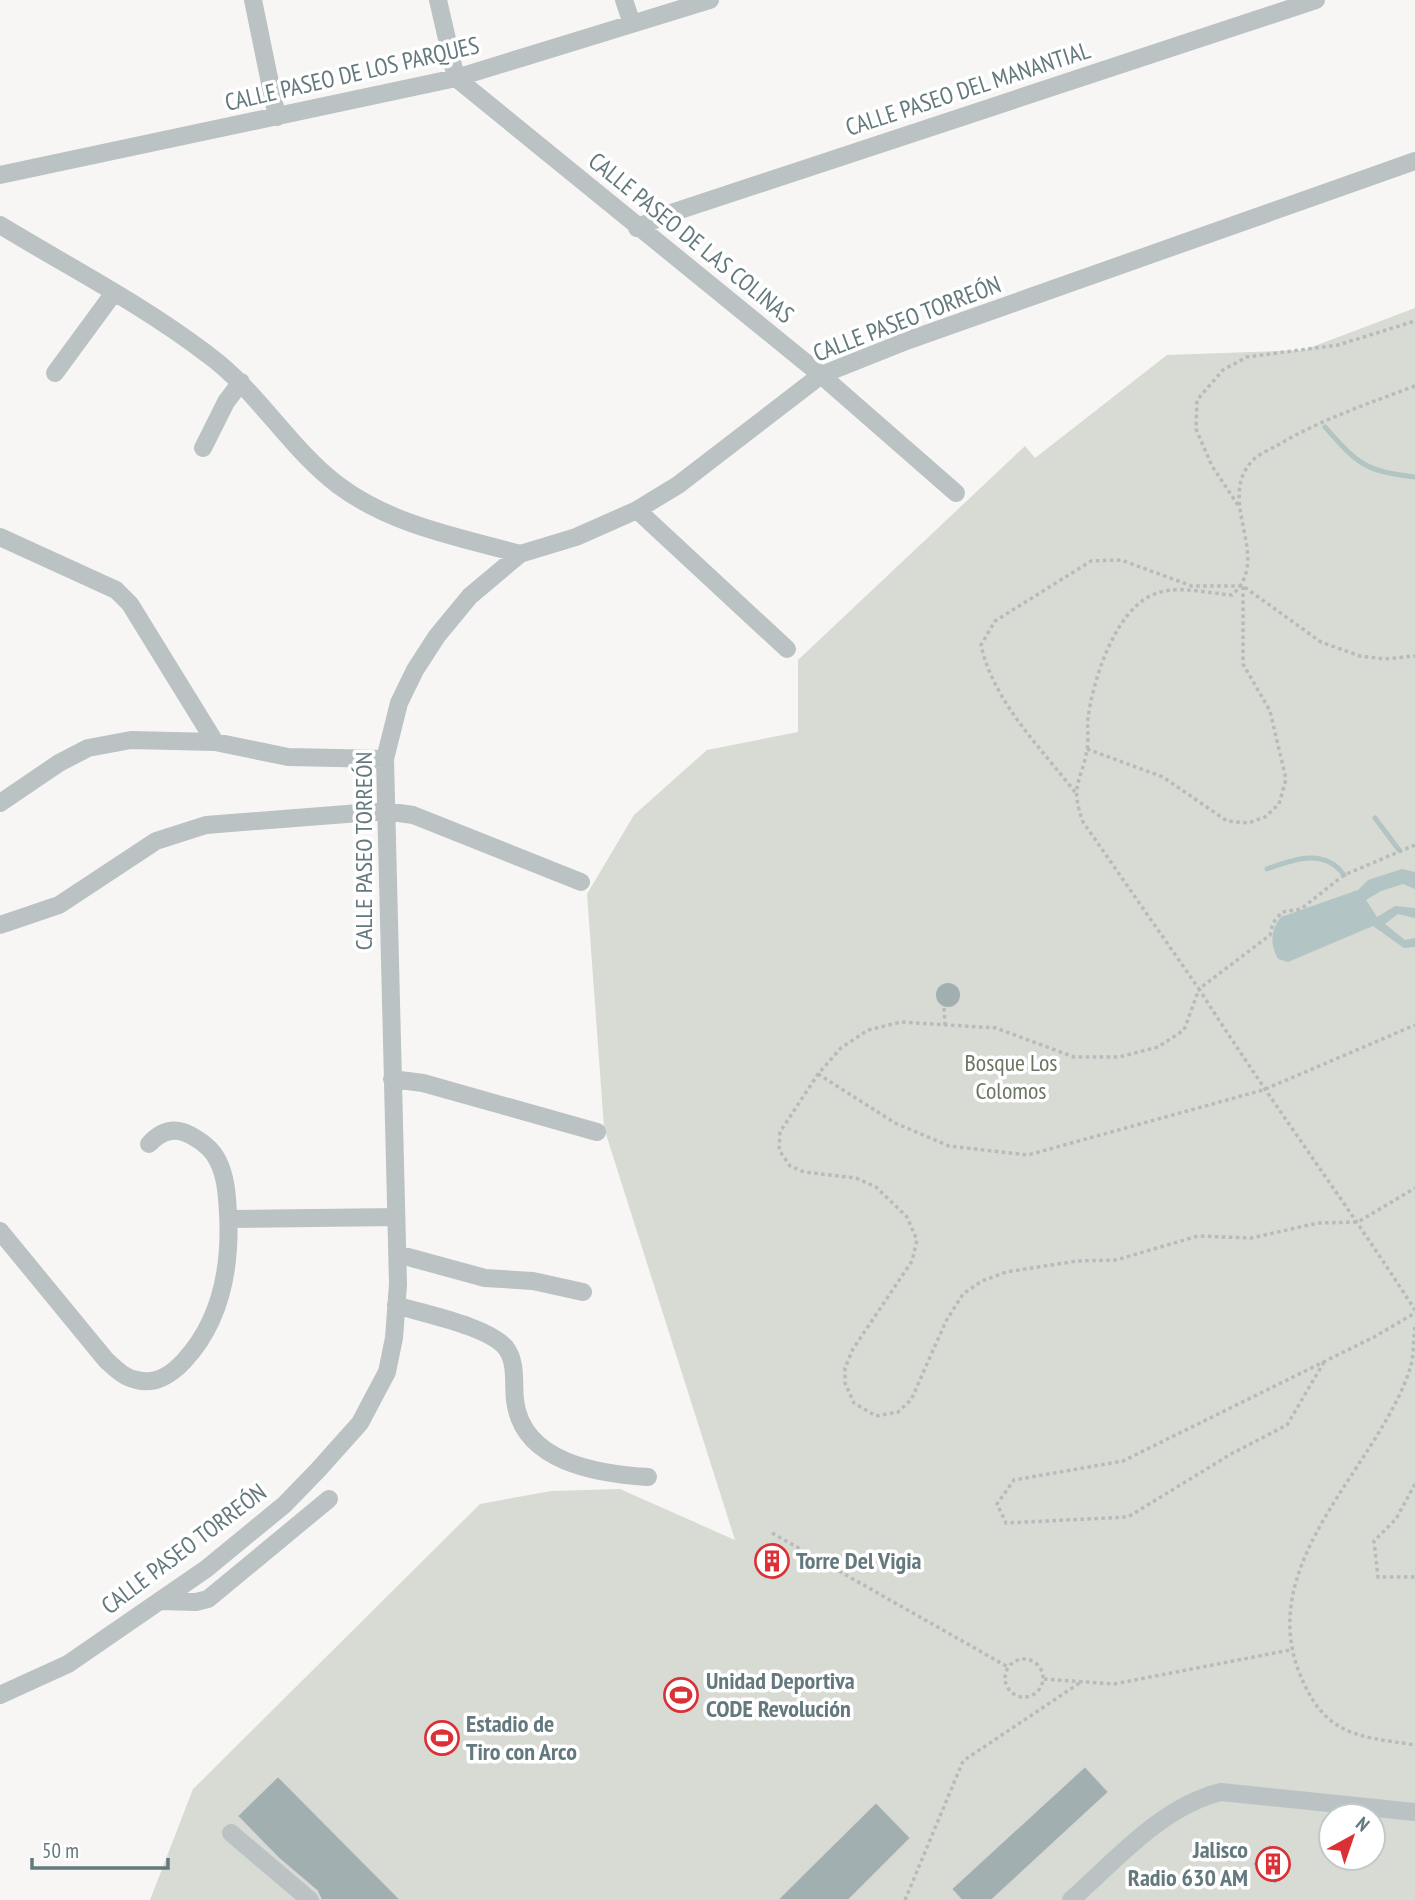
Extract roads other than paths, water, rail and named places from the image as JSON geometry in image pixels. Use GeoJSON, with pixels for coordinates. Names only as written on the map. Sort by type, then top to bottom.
{"type":"FeatureCollection","features":[{"type":"Feature","properties":{"kind":"street"},"geometry":{"type":"LineString","coordinates":[[253,0],[277,117]]}},
{"type":"Feature","properties":{"kind":"street"},"geometry":{"type":"LineString","coordinates":[[438,0],[456,78]]}},
{"type":"Feature","properties":{"kind":"street"},"geometry":{"type":"LineString","coordinates":[[624,0],[632,24]]}},
{"type":"Feature","properties":{"kind":"street","name":"CALLE PASEO DE LOS PARQUES"},"geometry":{"type":"LineString","coordinates":[[0,175],[456,78],[710,0]]}},
{"type":"Feature","properties":{"kind":"street","name":"CALLE PASEO DEL MANANTIAL"},"geometry":{"type":"LineString","coordinates":[[638,228],[665,215],[1316,0]]}},
{"type":"Feature","properties":{"kind":"street","name":"CALLE PASEO DE LAS COLINAS"},"geometry":{"type":"LineString","coordinates":[[456,78],[821,375],[956,493]]}},
{"type":"Feature","properties":{"kind":"street","name":"CALLE PASEO TORREÓN"},"geometry":{"type":"LineString","coordinates":[[0,1695],[68,1664],[247,1537],[284,1505],[345,1442],[373,1403],[387,1372],[396,1306],[397,1254],[385,759],[399,703],[437,636],[470,596],[520,554],[576,537],[637,510],[678,485],[821,375],[909,340],[1415,161]]}},
{"type":"Feature","properties":{"kind":"street"},"geometry":{"type":"LineString","coordinates":[[0,225],[207,354],[242,382],[327,474],[370,507],[415,525],[520,554]]}},
{"type":"Feature","properties":{"kind":"street"},"geometry":{"type":"LineString","coordinates":[[55,373],[113,294]]}},
{"type":"Feature","properties":{"kind":"street"},"geometry":{"type":"LineString","coordinates":[[203,448],[226,402],[242,382]]}},
{"type":"Feature","properties":{"kind":"street"},"geometry":{"type":"LineString","coordinates":[[637,510],[787,649]]}},
{"type":"Feature","properties":{"kind":"street"},"geometry":{"type":"LineString","coordinates":[[0,537],[116,590],[130,604],[215,742]]}},
{"type":"Feature","properties":{"kind":"street"},"geometry":{"type":"LineString","coordinates":[[0,803],[59,763],[88,748],[131,740],[215,742],[288,757],[385,759]]}},
{"type":"Feature","properties":{"kind":"street"},"geometry":{"type":"LineString","coordinates":[[0,925],[60,905],[130,856],[178,833],[235,820],[385,811],[413,815],[581,883]]}},
{"type":"Feature","properties":{"kind":"street"},"geometry":{"type":"LineString","coordinates":[[392,1079],[423,1083],[597,1132]]}},
{"type":"Feature","properties":{"kind":"street"},"geometry":{"type":"LineString","coordinates":[[2,1237],[106,1360],[122,1374],[137,1381],[156,1380],[175,1370],[190,1354],[215,1313],[225,1280],[230,1244],[226,1186],[218,1158],[188,1133],[178,1130],[159,1134],[149,1144]]}},
{"type":"Feature","properties":{"kind":"street"},"geometry":{"type":"LineString","coordinates":[[229,1219],[396,1217]]}},
{"type":"Feature","properties":{"kind":"street"},"geometry":{"type":"LineString","coordinates":[[397,1254],[485,1278],[533,1281],[583,1292]]}},
{"type":"Feature","properties":{"kind":"street"},"geometry":{"type":"LineString","coordinates":[[396,1306],[477,1331],[506,1348],[514,1368],[515,1404],[523,1424],[538,1443],[558,1459],[588,1469],[648,1477]]}},
{"type":"Feature","properties":{"kind":"street"},"geometry":{"type":"LineString","coordinates":[[159,1601],[196,1602],[208,1599],[329,1499]]}},
{"type":"Feature","properties":{"kind":"street"},"geometry":{"type":"LineString","coordinates":[[1071,1900],[1169,1814],[1204,1796],[1221,1791],[1415,1812]]}},
{"type":"Feature","properties":{"kind":"street"},"geometry":{"type":"LineString","coordinates":[[231,1833],[310,1900]]}},
{"type":"Feature","properties":{"kind":"waterway"},"geometry":{"type":"LineString","coordinates":[[1325,427],[1363,464],[1384,472],[1415,477]]}},
{"type":"Feature","properties":{"kind":"waterway"},"geometry":{"type":"LineString","coordinates":[[1375,818],[1399,850]]}},
{"type":"Feature","properties":{"kind":"waterway"},"geometry":{"type":"LineString","coordinates":[[1267,869],[1287,862],[1317,858],[1336,866],[1344,875]]}},
{"type":"Feature","properties":{"kind":"place","name":"Torre Del Vigia"},"geometry":{"type":"Point","coordinates":[772,1561]}},
{"type":"Feature","properties":{"kind":"place","name":"Unidad Deportiva CODE Revolución"},"geometry":{"type":"Point","coordinates":[681,1695]}},
{"type":"Feature","properties":{"kind":"place","name":"Estadio de Tiro con Arco"},"geometry":{"type":"Point","coordinates":[442,1738]}},
{"type":"Feature","properties":{"kind":"place","name":"Jalisco Radio 630 AM"},"geometry":{"type":"Point","coordinates":[1273,1864]}},
{"type":"Feature","properties":{"kind":"park label","name":"Bosque Los Colomos"},"geometry":{"type":"Point","coordinates":[1011,1077]}}]}
